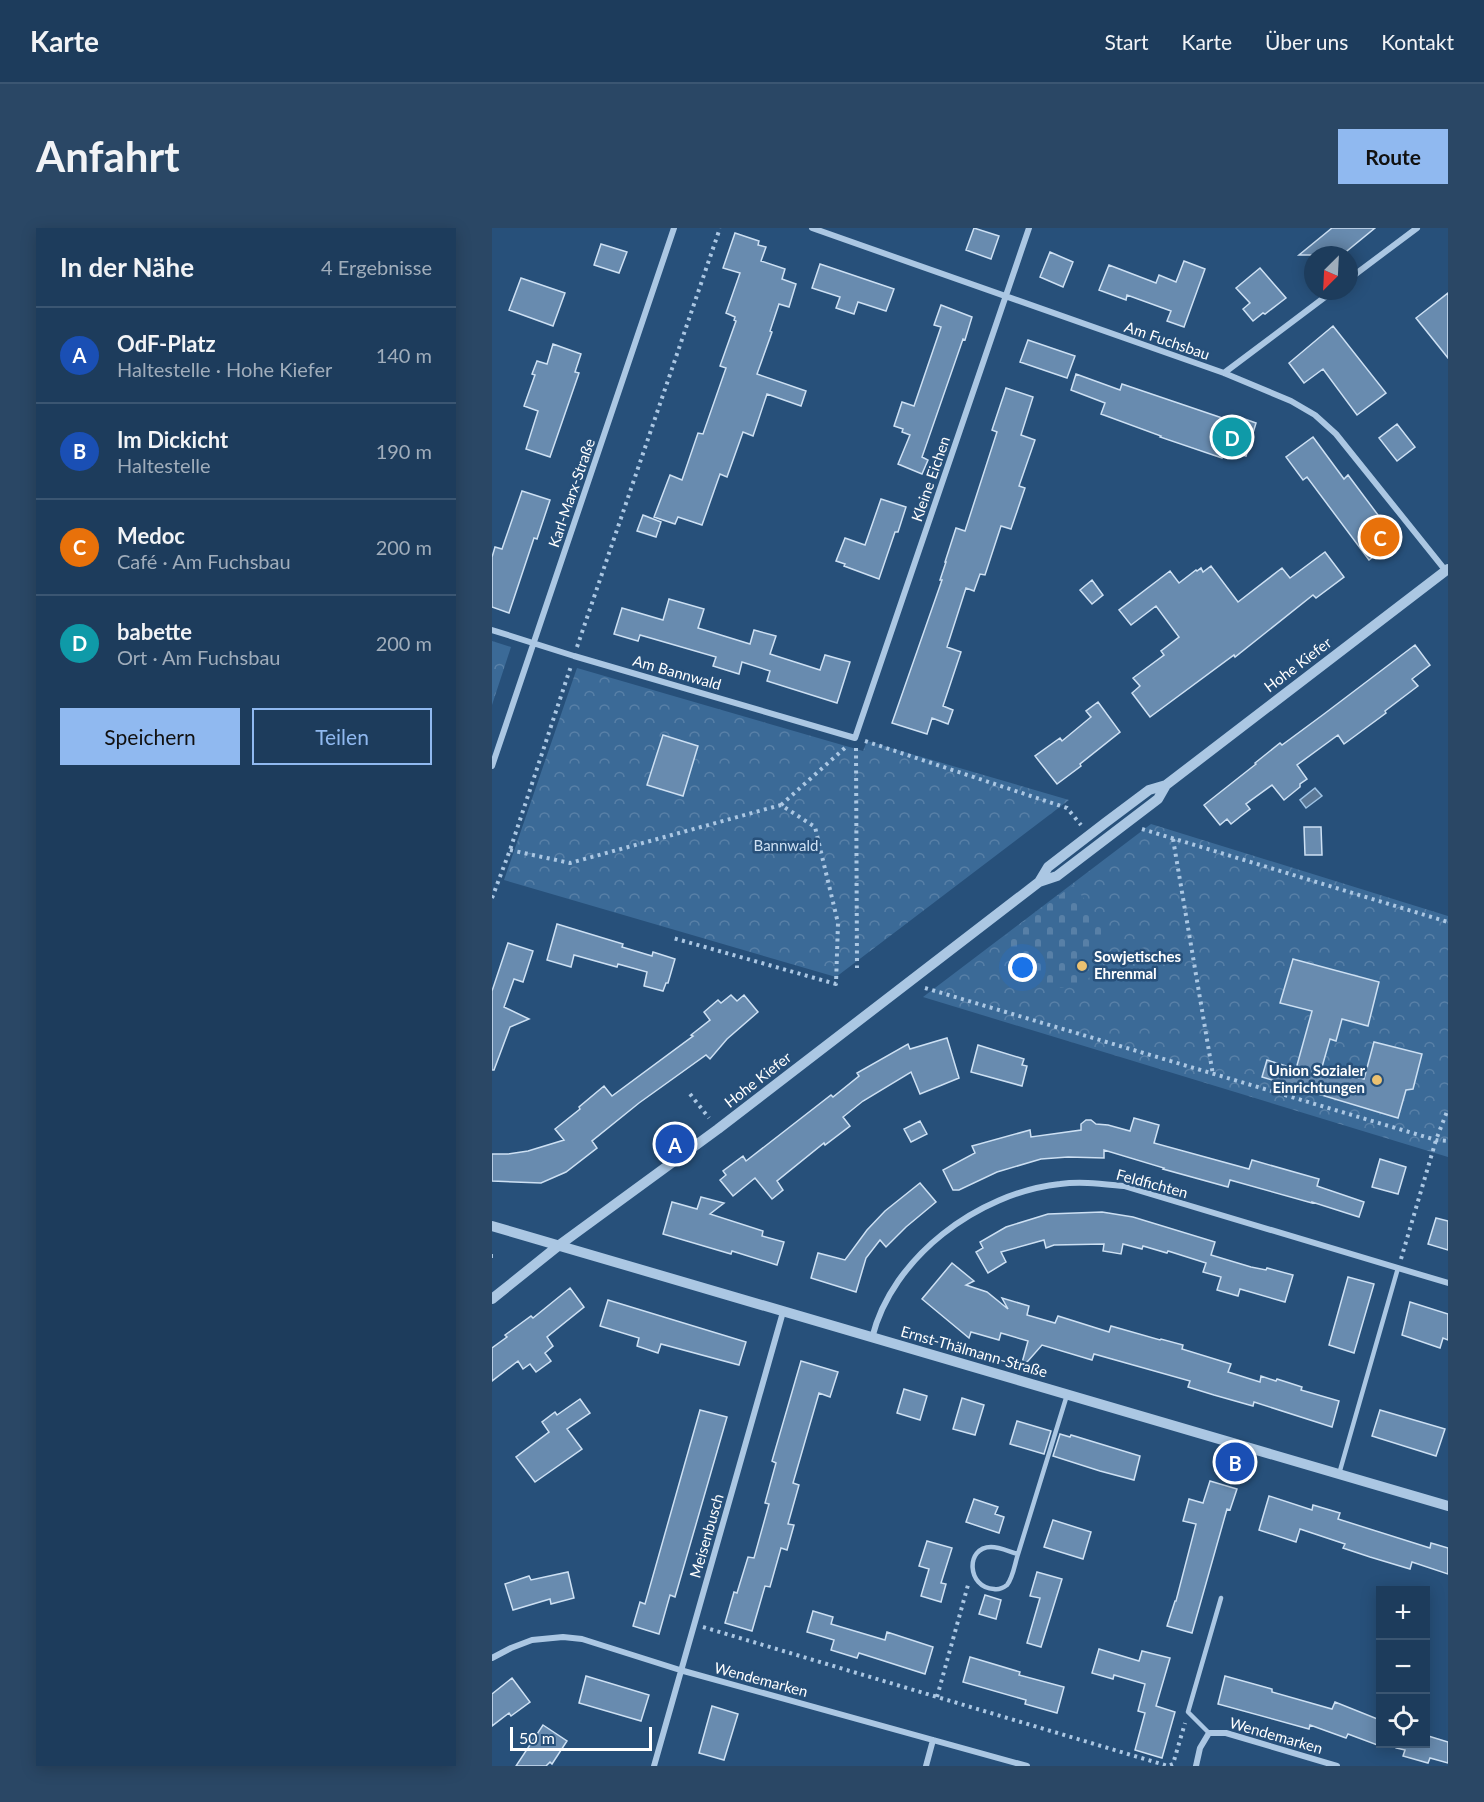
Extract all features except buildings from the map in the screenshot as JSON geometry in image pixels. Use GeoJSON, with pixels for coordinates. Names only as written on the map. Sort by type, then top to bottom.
{"type":"FeatureCollection","features":[{"type":"Feature","properties":{"kind":"street","name":"Karl-Marx-Straße"},"geometry":{"type":"LineString","coordinates":[[492,766],[674,228]]}},
{"type":"Feature","properties":{"kind":"street","name":"Am Fuchsbau"},"geometry":{"type":"LineString","coordinates":[[812,228],[1224,373],[1292,401],[1315,415],[1336,434],[1447,572]]}},
{"type":"Feature","properties":{"kind":"street","name":"Kleine Eichen"},"geometry":{"type":"LineString","coordinates":[[855,738],[1029,228]]}},
{"type":"Feature","properties":{"kind":"street"},"geometry":{"type":"LineString","coordinates":[[1358,272],[1417,228]]}},
{"type":"Feature","properties":{"kind":"street"},"geometry":{"type":"LineString","coordinates":[[1224,373],[1321,300]]}},
{"type":"Feature","properties":{"kind":"street","name":"Hohe Kiefer"},"geometry":{"type":"LineString","coordinates":[[492,1299],[558,1246],[727,1122],[1039,882],[1048,867],[1149,790],[1166,785],[1447,572]]}},
{"type":"Feature","properties":{"kind":"street","name":"Am Bannwald"},"geometry":{"type":"LineString","coordinates":[[492,630],[855,738]]}},
{"type":"Feature","properties":{"kind":"street","name":"Feldfichten"},"geometry":{"type":"LineString","coordinates":[[872,1338],[881,1308],[895,1284],[914,1259],[948,1228],[1011,1195],[1060,1184],[1124,1186],[1448,1283]]}},
{"type":"Feature","properties":{"kind":"street","name":"Ernst-Thälmann-Straße"},"geometry":{"type":"LineString","coordinates":[[492,1226],[1448,1506]]}},
{"type":"Feature","properties":{"kind":"street","name":"Meisenbusch"},"geometry":{"type":"LineString","coordinates":[[654,1766],[783,1312]]}},
{"type":"Feature","properties":{"kind":"street","name":"Wendemarken"},"geometry":{"type":"LineString","coordinates":[[492,1658],[532,1640],[563,1637],[582,1639],[680,1670],[1026,1766]]}},
{"type":"Feature","properties":{"kind":"street","name":"Wendemarken"},"geometry":{"type":"LineString","coordinates":[[1196,1766],[1200,1748],[1209,1733],[1226,1733],[1337,1766]]}},
{"type":"Feature","properties":{"kind":"street"},"geometry":{"type":"LineString","coordinates":[[926,1766],[933,1740]]}},
{"type":"Feature","properties":{"kind":"lane"},"geometry":{"type":"LineString","coordinates":[[1339,1474],[1398,1268]]}},
{"type":"Feature","properties":{"kind":"lane"},"geometry":{"type":"LineString","coordinates":[[1018,1554],[993,1547],[985,1548],[975,1557],[972,1570],[974,1576],[983,1587],[999,1589],[1009,1583],[1018,1554],[1067,1395]]}},
{"type":"Feature","properties":{"kind":"lane"},"geometry":{"type":"LineString","coordinates":[[1209,1733],[1188,1712],[1221,1598]]}},
{"type":"Feature","properties":{"kind":"path"},"geometry":{"type":"LineString","coordinates":[[492,898],[720,228]]}},
{"type":"Feature","properties":{"kind":"path"},"geometry":{"type":"LineString","coordinates":[[510,850],[570,863],[781,805],[855,738]]}},
{"type":"Feature","properties":{"kind":"path"},"geometry":{"type":"LineString","coordinates":[[855,738],[1067,808],[1083,828]]}},
{"type":"Feature","properties":{"kind":"path"},"geometry":{"type":"LineString","coordinates":[[855,738],[857,968]]}},
{"type":"Feature","properties":{"kind":"path"},"geometry":{"type":"LineString","coordinates":[[673,938],[836,984],[838,923],[815,827],[781,805]]}},
{"type":"Feature","properties":{"kind":"path"},"geometry":{"type":"LineString","coordinates":[[1137,827],[1448,922]]}},
{"type":"Feature","properties":{"kind":"path"},"geometry":{"type":"LineString","coordinates":[[1173,838],[1213,1075]]}},
{"type":"Feature","properties":{"kind":"path"},"geometry":{"type":"LineString","coordinates":[[925,988],[1213,1075],[1448,1142]]}},
{"type":"Feature","properties":{"kind":"path"},"geometry":{"type":"LineString","coordinates":[[690,1095],[711,1121]]}},
{"type":"Feature","properties":{"kind":"path"},"geometry":{"type":"LineString","coordinates":[[1398,1268],[1436,1140],[1448,1109]]}},
{"type":"Feature","properties":{"kind":"path"},"geometry":{"type":"LineString","coordinates":[[937,1697],[972,1570]]}},
{"type":"Feature","properties":{"kind":"path"},"geometry":{"type":"LineString","coordinates":[[694,1625],[1168,1766],[1173,1764],[1188,1712]]}},
{"type":"Feature","properties":{"kind":"green space"},"geometry":{"type":"Polygon","coordinates":[[[492,641],[511,647],[492,705],[492,641]]]}},
{"type":"Feature","properties":{"kind":"green space","name":"Bannwald"},"geometry":{"type":"Polygon","coordinates":[[[577,668],[863,751],[867,741],[1069,800],[836,977],[504,880],[577,668]]]}},
{"type":"Feature","properties":{"kind":"green space"},"geometry":{"type":"Polygon","coordinates":[[[1151,824],[1448,916],[1448,1157],[923,997],[1151,824]]]}},
{"type":"Feature","properties":{"kind":"green space","name":"Sowjetisches Ehrenmal"},"geometry":{"type":"Polygon","coordinates":[[[1073,885],[1103,922],[1107,937],[1106,953],[1088,979],[1073,986],[1058,988],[1036,981],[996,943],[1073,885]]]}},
{"type":"Feature","properties":{"kind":"shaded area"},"geometry":{"type":"Polygon","coordinates":[[[1315,788],[1322,796],[1306,808],[1300,800],[1315,788]]]}},
{"type":"Feature","properties":{"kind":"place","name":"babette"},"geometry":{"type":"Point","coordinates":[1232,437]}},
{"type":"Feature","properties":{"kind":"place","name":"Medoc"},"geometry":{"type":"Point","coordinates":[1380,537]}},
{"type":"Feature","properties":{"kind":"place","name":"Sowjetisches Ehrenmal"},"geometry":{"type":"Point","coordinates":[1082,966]}},
{"type":"Feature","properties":{"kind":"place","name":"Union Sozialer Einrichtungen"},"geometry":{"type":"Point","coordinates":[1377,1080]}},
{"type":"Feature","properties":{"kind":"place","name":"OdF-Platz"},"geometry":{"type":"Point","coordinates":[675,1144]}},
{"type":"Feature","properties":{"kind":"place","name":"Im Dickicht"},"geometry":{"type":"Point","coordinates":[1235,1462]}}]}
